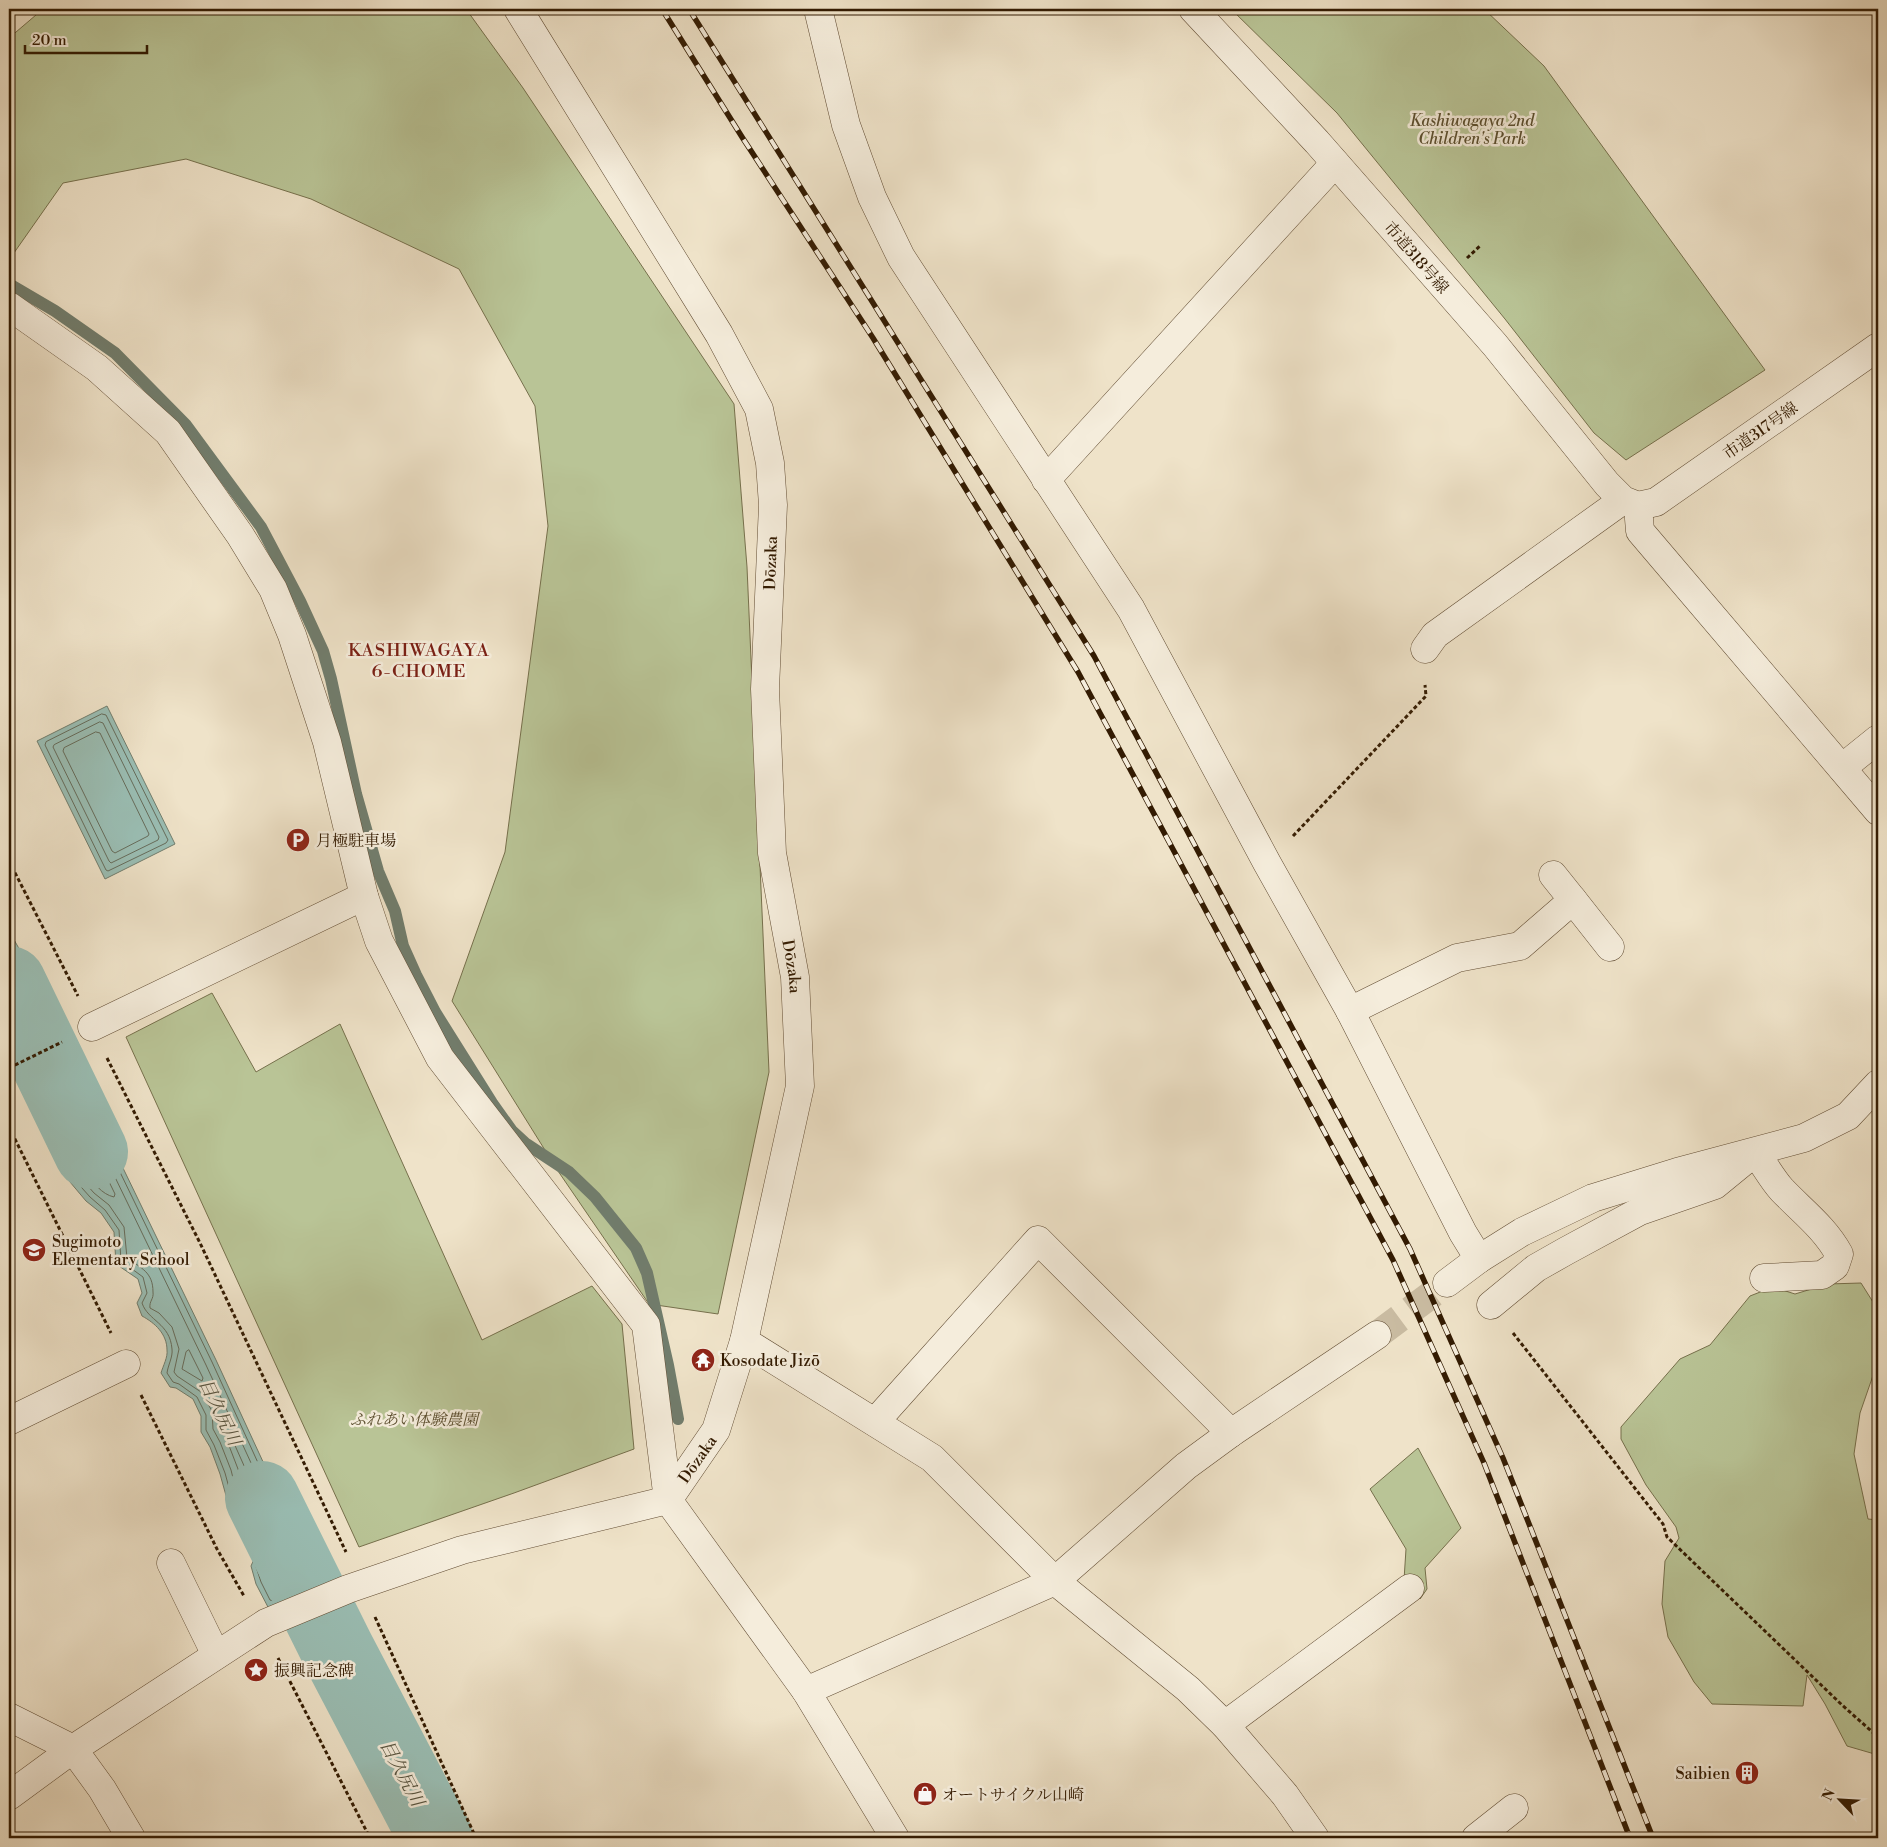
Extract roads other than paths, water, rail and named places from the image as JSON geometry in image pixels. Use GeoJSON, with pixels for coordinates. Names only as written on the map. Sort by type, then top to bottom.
{"type":"FeatureCollection","features":[{"type":"Feature","properties":{"kind":"street","name":"Dōzaka"},"geometry":{"type":"LineString","coordinates":[[518,9],[719,334],[759,409],[770,463],[773,505],[765,689],[772,853],[795,977],[800,1086],[744,1341],[716,1430],[668,1500]]}},
{"type":"Feature","properties":{"kind":"street"},"geometry":{"type":"LineString","coordinates":[[818,9],[846,125],[872,198],[901,257],[1131,609],[1267,863],[1350,1010],[1463,1233],[1479,1259]]}},
{"type":"Feature","properties":{"kind":"street","name":"市道318号線"},"geometry":{"type":"LineString","coordinates":[[1193,9],[1335,163],[1494,345],[1607,484],[1630,503]]}},
{"type":"Feature","properties":{"kind":"street"},"geometry":{"type":"LineString","coordinates":[[1046,480],[1335,163]]}},
{"type":"Feature","properties":{"kind":"street"},"geometry":{"type":"LineString","coordinates":[[9,306],[97,368],[168,432],[240,535],[273,589],[292,634],[327,742],[364,896],[379,940],[440,1058],[646,1325],[668,1500],[806,1691],[895,1838]]}},
{"type":"Feature","properties":{"kind":"street","name":"市道317号線"},"geometry":{"type":"LineString","coordinates":[[1425,649],[1435,635],[1630,503],[1656,502],[1878,347]]}},
{"type":"Feature","properties":{"kind":"street"},"geometry":{"type":"LineString","coordinates":[[1630,503],[1640,531],[1878,810]]}},
{"type":"Feature","properties":{"kind":"street"},"geometry":{"type":"LineString","coordinates":[[1842,768],[1878,740]]}},
{"type":"Feature","properties":{"kind":"street"},"geometry":{"type":"LineString","coordinates":[[1553,874],[1610,947]]}},
{"type":"Feature","properties":{"kind":"street"},"geometry":{"type":"LineString","coordinates":[[92,1028],[364,896]]}},
{"type":"Feature","properties":{"kind":"street"},"geometry":{"type":"LineString","coordinates":[[1350,1010],[1458,958],[1520,946],[1573,900]]}},
{"type":"Feature","properties":{"kind":"street"},"geometry":{"type":"LineString","coordinates":[[1447,1283],[1479,1259],[1522,1232],[1593,1198],[1677,1172],[1804,1138],[1848,1116],[1878,1084]]}},
{"type":"Feature","properties":{"kind":"street"},"geometry":{"type":"LineString","coordinates":[[1755,1152],[1781,1189],[1809,1214],[1833,1243],[1838,1254],[1835,1266],[1822,1275],[1764,1278]]}},
{"type":"Feature","properties":{"kind":"street"},"geometry":{"type":"LineString","coordinates":[[1491,1305],[1536,1268],[1566,1250],[1640,1211],[1715,1185],[1755,1152]]}},
{"type":"Feature","properties":{"kind":"street"},"geometry":{"type":"LineString","coordinates":[[875,1422],[1038,1240],[1231,1433]]}},
{"type":"Feature","properties":{"kind":"street"},"geometry":{"type":"LineString","coordinates":[[806,1691],[1055,1581],[1186,1466],[1231,1433],[1377,1335]]}},
{"type":"Feature","properties":{"kind":"street"},"geometry":{"type":"LineString","coordinates":[[744,1341],[932,1458],[1055,1581],[1188,1689],[1225,1726],[1285,1795],[1315,1838]]}},
{"type":"Feature","properties":{"kind":"street"},"geometry":{"type":"LineString","coordinates":[[9,1421],[126,1364]]}},
{"type":"Feature","properties":{"kind":"street"},"geometry":{"type":"LineString","coordinates":[[9,1796],[73,1748],[264,1625],[355,1587],[462,1550],[668,1500]]}},
{"type":"Feature","properties":{"kind":"street"},"geometry":{"type":"LineString","coordinates":[[170,1564],[216,1656]]}},
{"type":"Feature","properties":{"kind":"street"},"geometry":{"type":"LineString","coordinates":[[1225,1726],[1410,1588]]}},
{"type":"Feature","properties":{"kind":"street"},"geometry":{"type":"LineString","coordinates":[[9,1716],[73,1748],[102,1789],[131,1838]]}},
{"type":"Feature","properties":{"kind":"street"},"geometry":{"type":"LineString","coordinates":[[1476,1838],[1514,1808]]}},
{"type":"Feature","properties":{"kind":"water"},"geometry":{"type":"Polygon","coordinates":[[[107,706],[175,844],[105,879],[37,741],[107,706]]]}},
{"type":"Feature","properties":{"kind":"water"},"geometry":{"type":"Polygon","coordinates":[[[9,931],[21,952],[23,979],[29,989],[43,1000],[46,1022],[54,1035],[9,1059],[9,931]]]}},
{"type":"Feature","properties":{"kind":"water"},"geometry":{"type":"Polygon","coordinates":[[[65,1052],[74,1080],[91,1104],[107,1135],[216,1360],[319,1583],[269,1609],[256,1584],[251,1566],[257,1552],[239,1515],[230,1510],[210,1447],[201,1432],[201,1416],[193,1399],[176,1388],[170,1387],[161,1373],[167,1356],[165,1339],[163,1334],[151,1322],[142,1316],[137,1303],[142,1293],[138,1279],[116,1264],[114,1232],[101,1213],[86,1201],[70,1182],[48,1137],[32,1110],[31,1096],[18,1074],[65,1052]]]}},
{"type":"Feature","properties":{"kind":"water"},"geometry":{"type":"Polygon","coordinates":[[[345,1620],[454,1838],[408,1838],[404,1823],[355,1723],[349,1715],[334,1714],[301,1652],[298,1643],[345,1620]]]}},
{"type":"Feature","properties":{"kind":"waterway"},"geometry":{"type":"LineString","coordinates":[[9,284],[55,311],[115,353],[186,425],[261,527],[300,601],[323,651],[356,794],[378,871],[395,911],[403,946],[416,975],[435,1012],[492,1103],[512,1131],[525,1143],[569,1172],[595,1197],[636,1248],[647,1273],[678,1419]]}},
{"type":"Feature","properties":{"kind":"waterway","name":"目久尻川"},"geometry":{"type":"LineString","coordinates":[[9,983],[91,1152]]}},
{"type":"Feature","properties":{"kind":"waterway","name":"目久尻川"},"geometry":{"type":"LineString","coordinates":[[262,1498],[337,1649],[436,1838]]}},
{"type":"Feature","properties":{"kind":"tunnel"},"geometry":{"type":"LineString","coordinates":[[1377,1335],[1447,1283]]}},
{"type":"Feature","properties":{"kind":"railway"},"geometry":{"type":"LineString","coordinates":[[662,9],[742,137],[873,338],[1078,672],[1393,1260],[1484,1463],[1630,1838]]}},
{"type":"Feature","properties":{"kind":"railway"},"geometry":{"type":"LineString","coordinates":[[689,9],[1094,656],[1410,1249],[1503,1458],[1653,1838]]}},
{"type":"Feature","properties":{"kind":"place","name":"月極駐車場"},"geometry":{"type":"Point","coordinates":[298,840]}},
{"type":"Feature","properties":{"kind":"place","name":"Sugimoto Elementary School"},"geometry":{"type":"Point","coordinates":[34,1250]}},
{"type":"Feature","properties":{"kind":"place","name":"Kosodate Jizō"},"geometry":{"type":"Point","coordinates":[703,1360]}},
{"type":"Feature","properties":{"kind":"place","name":"振興記念碑"},"geometry":{"type":"Point","coordinates":[256,1670]}},
{"type":"Feature","properties":{"kind":"place","name":"Saibien"},"geometry":{"type":"Point","coordinates":[1747,1773]}},
{"type":"Feature","properties":{"kind":"place","name":"オートサイクル山崎"},"geometry":{"type":"Point","coordinates":[925,1794]}},
{"type":"Feature","properties":{"kind":"district","name":"KASHIWAGAYA 6-CHOME"},"geometry":{"type":"Point","coordinates":[419,660]}},
{"type":"Feature","properties":{"kind":"park label","name":"Kashiwagaya 2nd Children's Park"},"geometry":{"type":"Point","coordinates":[1472,129]}},
{"type":"Feature","properties":{"kind":"park label","name":"ふれあい体験農園"},"geometry":{"type":"Point","coordinates":[414,1419]}}]}
